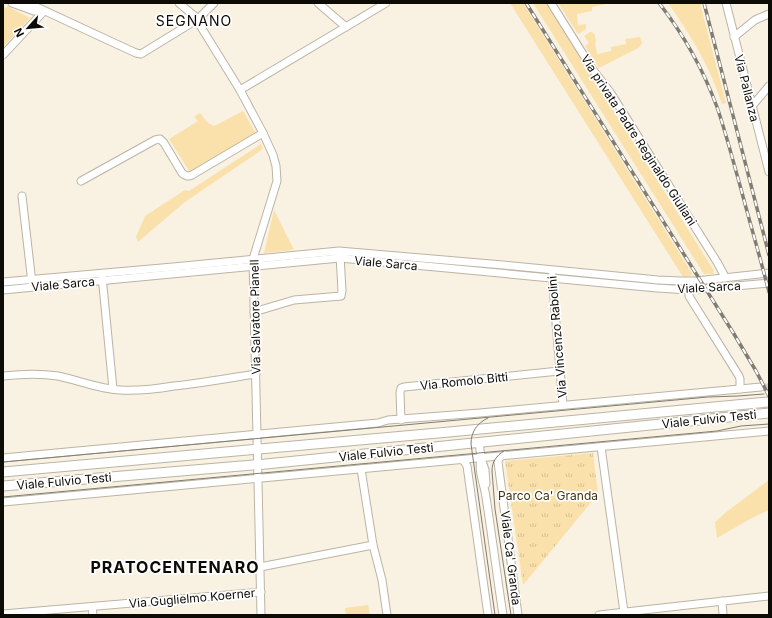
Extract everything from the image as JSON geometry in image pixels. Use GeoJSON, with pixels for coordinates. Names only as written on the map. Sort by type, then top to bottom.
{"type":"FeatureCollection","features":[{"type":"Feature","properties":{"kind":"main road","name":"Viale Fulvio Testi"},"geometry":{"type":"LineString","coordinates":[[3,472],[768,402]]}},
{"type":"Feature","properties":{"kind":"main road","name":"Viale Fulvio Testi"},"geometry":{"type":"LineString","coordinates":[[3,486],[258,465],[769,413]]}},
{"type":"Feature","properties":{"kind":"main road","name":"Viale Ca' Granda"},"geometry":{"type":"LineString","coordinates":[[478,429],[479,442]]}},
{"type":"Feature","properties":{"kind":"street"},"geometry":{"type":"LineString","coordinates":[[12,3],[20,4],[34,11],[44,11]]}},
{"type":"Feature","properties":{"kind":"street"},"geometry":{"type":"LineString","coordinates":[[28,3],[141,54],[198,19],[214,3]]}},
{"type":"Feature","properties":{"kind":"street"},"geometry":{"type":"LineString","coordinates":[[179,3],[198,19]]}},
{"type":"Feature","properties":{"kind":"street"},"geometry":{"type":"LineString","coordinates":[[318,3],[346,27]]}},
{"type":"Feature","properties":{"kind":"street"},"geometry":{"type":"LineString","coordinates":[[240,90],[386,3]]}},
{"type":"Feature","properties":{"kind":"street","name":"Via privata Padre Reginaldo Giuliani"},"geometry":{"type":"LineString","coordinates":[[551,3],[593,70],[610,92],[717,262],[725,278]]}},
{"type":"Feature","properties":{"kind":"street","name":"Via Pallanza"},"geometry":{"type":"LineString","coordinates":[[726,3],[769,172]]}},
{"type":"Feature","properties":{"kind":"street"},"geometry":{"type":"LineString","coordinates":[[3,55],[44,11]]}},
{"type":"Feature","properties":{"kind":"street"},"geometry":{"type":"LineString","coordinates":[[734,36],[755,20],[769,14]]}},
{"type":"Feature","properties":{"kind":"street","name":"Via Salvatore Pianell"},"geometry":{"type":"LineString","coordinates":[[198,19],[201,27],[240,90],[263,132],[276,166],[277,181],[253,259],[261,615]]}},
{"type":"Feature","properties":{"kind":"street"},"geometry":{"type":"LineString","coordinates":[[752,106],[769,86]]}},
{"type":"Feature","properties":{"kind":"street"},"geometry":{"type":"LineString","coordinates":[[82,181],[155,140],[160,140],[164,143],[182,173],[186,176],[192,175],[263,132]]}},
{"type":"Feature","properties":{"kind":"street"},"geometry":{"type":"LineString","coordinates":[[22,196],[33,287]]}},
{"type":"Feature","properties":{"kind":"street"},"geometry":{"type":"LineString","coordinates":[[254,312],[294,300],[340,296],[342,291],[340,255]]}},
{"type":"Feature","properties":{"kind":"street","name":"Viale Sarca"},"geometry":{"type":"LineString","coordinates":[[3,282],[253,259],[340,255],[681,281],[769,273]]}},
{"type":"Feature","properties":{"kind":"street","name":"Viale Sarca"},"geometry":{"type":"LineString","coordinates":[[3,290],[253,267],[340,255],[658,288],[689,290],[769,283]]}},
{"type":"Feature","properties":{"kind":"street","name":"Via Vincenzo Rabolini"},"geometry":{"type":"LineString","coordinates":[[552,270],[563,405]]}},
{"type":"Feature","properties":{"kind":"street"},"geometry":{"type":"LineString","coordinates":[[102,273],[113,389]]}},
{"type":"Feature","properties":{"kind":"street"},"geometry":{"type":"LineString","coordinates":[[689,290],[689,296],[739,376],[740,389]]}},
{"type":"Feature","properties":{"kind":"street","name":"Via Romolo Bitti"},"geometry":{"type":"LineString","coordinates":[[401,420],[400,390],[402,388],[560,371]]}},
{"type":"Feature","properties":{"kind":"street"},"geometry":{"type":"LineString","coordinates":[[3,376],[28,374],[46,375],[113,389],[136,390],[256,374]]}},
{"type":"Feature","properties":{"kind":"street"},"geometry":{"type":"LineString","coordinates":[[3,458],[378,423],[388,420],[761,387]]}},
{"type":"Feature","properties":{"kind":"street","name":"Viale Fulvio Testi"},"geometry":{"type":"LineString","coordinates":[[3,502],[769,431]]}},
{"type":"Feature","properties":{"kind":"street","name":"Viale Ca' Granda"},"geometry":{"type":"LineString","coordinates":[[479,442],[481,458],[480,470],[486,494],[503,615]]}},
{"type":"Feature","properties":{"kind":"street"},"geometry":{"type":"LineString","coordinates":[[601,447],[624,612]]}},
{"type":"Feature","properties":{"kind":"street","name":"Viale Ca' Granda"},"geometry":{"type":"LineString","coordinates":[[504,455],[499,458],[498,462],[518,615]]}},
{"type":"Feature","properties":{"kind":"street"},"geometry":{"type":"LineString","coordinates":[[462,460],[467,466],[488,615]]}},
{"type":"Feature","properties":{"kind":"street"},"geometry":{"type":"LineString","coordinates":[[361,469],[373,546],[382,580],[387,615]]}},
{"type":"Feature","properties":{"kind":"street"},"geometry":{"type":"LineString","coordinates":[[260,567],[373,546]]}},
{"type":"Feature","properties":{"kind":"street","name":"Via Guglielmo Koerner"},"geometry":{"type":"LineString","coordinates":[[3,614],[261,592]]}},
{"type":"Feature","properties":{"kind":"street"},"geometry":{"type":"LineString","coordinates":[[599,615],[769,596]]}},
{"type":"Feature","properties":{"kind":"street"},"geometry":{"type":"LineString","coordinates":[[722,601],[724,615]]}},
{"type":"Feature","properties":{"kind":"street"},"geometry":{"type":"LineString","coordinates":[[92,607],[93,615]]}},
{"type":"Feature","properties":{"kind":"green space"},"geometry":{"type":"Polygon","coordinates":[[[510,3],[523,3],[693,275],[683,277],[510,3]]]}},
{"type":"Feature","properties":{"kind":"green space"},"geometry":{"type":"Polygon","coordinates":[[[533,3],[546,3],[714,271],[713,274],[704,274],[533,3]]]}},
{"type":"Feature","properties":{"kind":"green space"},"geometry":{"type":"Polygon","coordinates":[[[558,3],[606,4],[592,7],[592,11],[577,14],[578,25],[586,24],[585,30],[578,34],[558,3]]]}},
{"type":"Feature","properties":{"kind":"green space"},"geometry":{"type":"Polygon","coordinates":[[[668,3],[700,3],[726,103],[722,104],[712,78],[699,52],[668,3]]]}},
{"type":"Feature","properties":{"kind":"green space"},"geometry":{"type":"Polygon","coordinates":[[[7,6],[30,18],[3,47],[3,7],[6,8],[7,6]]]}},
{"type":"Feature","properties":{"kind":"green space"},"geometry":{"type":"Polygon","coordinates":[[[590,32],[595,35],[597,54],[611,51],[611,47],[626,44],[625,39],[640,37],[642,44],[638,48],[599,68],[585,46],[589,43],[584,36],[590,32]]]}},
{"type":"Feature","properties":{"kind":"green space"},"geometry":{"type":"Polygon","coordinates":[[[243,111],[257,135],[191,174],[169,139],[198,121],[194,117],[200,113],[208,123],[214,126],[243,111]]]}},
{"type":"Feature","properties":{"kind":"green space"},"geometry":{"type":"Polygon","coordinates":[[[261,144],[263,149],[185,202],[138,242],[136,237],[145,216],[185,190],[189,191],[261,144]]]}},
{"type":"Feature","properties":{"kind":"green space"},"geometry":{"type":"Polygon","coordinates":[[[274,210],[294,250],[264,253],[274,210]]]}},
{"type":"Feature","properties":{"kind":"green space","name":"Parco Ca' Granda"},"geometry":{"type":"Polygon","coordinates":[[[593,453],[598,494],[523,585],[505,461],[593,453]]]}},
{"type":"Feature","properties":{"kind":"green space"},"geometry":{"type":"Polygon","coordinates":[[[769,480],[769,510],[717,538],[715,522],[769,480]]]}},
{"type":"Feature","properties":{"kind":"green space"},"geometry":{"type":"Polygon","coordinates":[[[368,605],[370,615],[346,615],[345,608],[368,605]]]}},
{"type":"Feature","properties":{"kind":"tunnel"},"geometry":{"type":"LineString","coordinates":[[761,387],[769,387]]}},
{"type":"Feature","properties":{"kind":"tram line"},"geometry":{"type":"LineString","coordinates":[[3,462],[708,397],[764,394]]}},
{"type":"Feature","properties":{"kind":"tram line"},"geometry":{"type":"LineString","coordinates":[[488,418],[475,428],[471,444],[495,615]]}},
{"type":"Feature","properties":{"kind":"tram line"},"geometry":{"type":"LineString","coordinates":[[3,497],[717,431],[741,426],[769,424]]}},
{"type":"Feature","properties":{"kind":"tram line"},"geometry":{"type":"LineString","coordinates":[[504,451],[495,460],[492,471],[495,509],[511,615]]}},
{"type":"Feature","properties":{"kind":"railway"},"geometry":{"type":"LineString","coordinates":[[526,3],[734,334],[769,396]]}},
{"type":"Feature","properties":{"kind":"railway"},"geometry":{"type":"LineString","coordinates":[[659,3],[677,27],[692,53],[706,79],[717,107],[769,292]]}},
{"type":"Feature","properties":{"kind":"railway"},"geometry":{"type":"LineString","coordinates":[[704,3],[769,255]]}},
{"type":"Feature","properties":{"kind":"district","name":"SEGNANO"},"geometry":{"type":"Point","coordinates":[194,20]}},
{"type":"Feature","properties":{"kind":"district","name":"PRATOCENTENARO"},"geometry":{"type":"Point","coordinates":[175,567]}}]}
